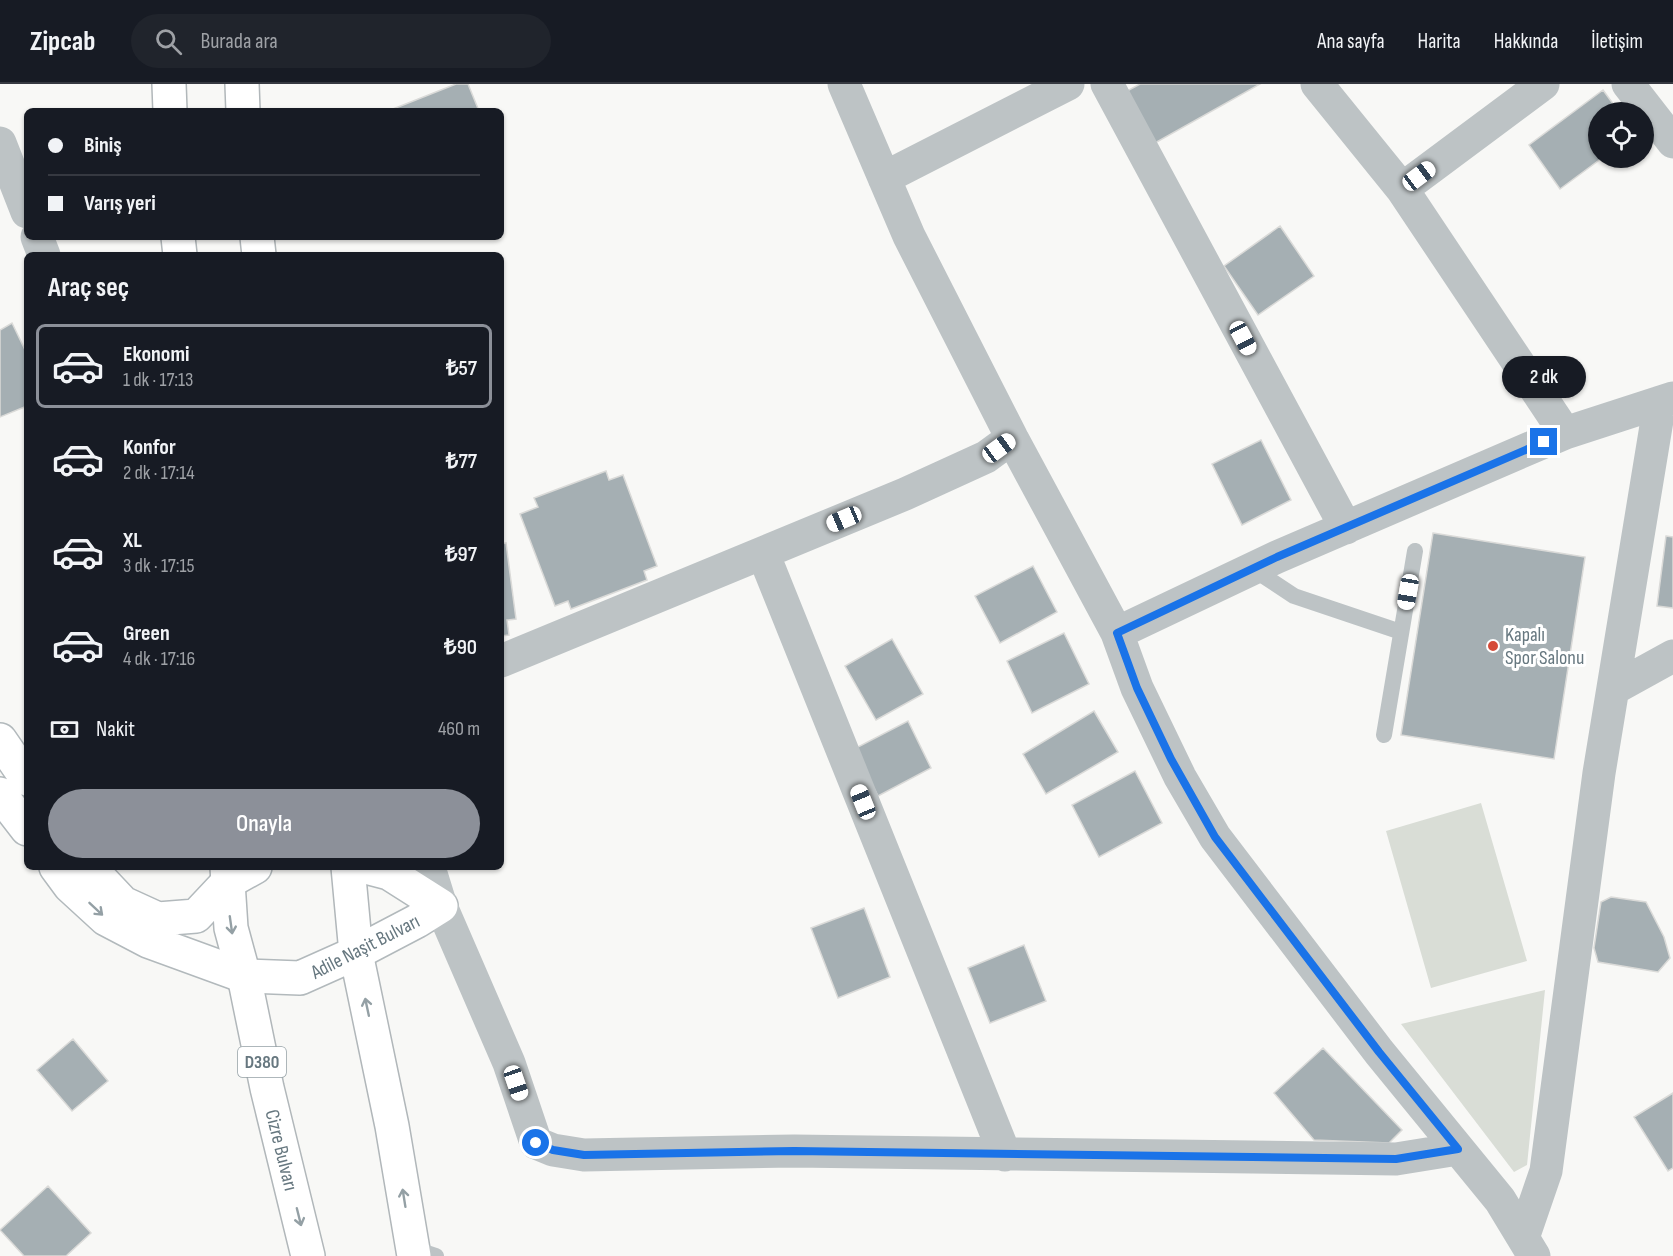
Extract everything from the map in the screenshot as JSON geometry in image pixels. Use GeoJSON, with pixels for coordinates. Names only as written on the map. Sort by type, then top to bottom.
{"type":"FeatureCollection","features":[{"type":"Feature","properties":{"kind":"main road"},"geometry":{"type":"LineString","coordinates":[[169,84],[170,108]]}},
{"type":"Feature","properties":{"kind":"main road"},"geometry":{"type":"LineString","coordinates":[[242,84],[243,108]]}},
{"type":"Feature","properties":{"kind":"main road"},"geometry":{"type":"LineString","coordinates":[[0,740],[24,775]]}},
{"type":"Feature","properties":{"kind":"main road"},"geometry":{"type":"LineString","coordinates":[[0,794],[24,825]]}},
{"type":"Feature","properties":{"kind":"main road","name":"Adile Naşit Bulvarı"},"geometry":{"type":"LineString","coordinates":[[58,870],[70,886],[106,919],[148,941],[244,976],[300,978],[417,921],[441,906],[389,873],[378,870]]}},
{"type":"Feature","properties":{"kind":"main road"},"geometry":{"type":"LineString","coordinates":[[92,870],[123,903],[158,919],[196,916],[236,872]]}},
{"type":"Feature","properties":{"kind":"main road"},"geometry":{"type":"LineString","coordinates":[[348,870],[356,952],[421,1253]]}},
{"type":"Feature","properties":{"kind":"main road","name":"Cizre Bulvarı"},"geometry":{"type":"LineString","coordinates":[[236,872],[231,928],[308,1256]]}},
{"type":"Feature","properties":{"kind":"street"},"geometry":{"type":"LineString","coordinates":[[844,84],[909,236],[1012,438],[1117,633],[1137,688],[1175,767],[1215,837],[1379,1052],[1500,1200],[1529,1247]]}},
{"type":"Feature","properties":{"kind":"street"},"geometry":{"type":"LineString","coordinates":[[884,178],[1068,84]]}},
{"type":"Feature","properties":{"kind":"street"},"geometry":{"type":"LineString","coordinates":[[1107,84],[1346,528]]}},
{"type":"Feature","properties":{"kind":"street"},"geometry":{"type":"LineString","coordinates":[[1317,84],[1402,189],[1565,433]]}},
{"type":"Feature","properties":{"kind":"street"},"geometry":{"type":"LineString","coordinates":[[1402,189],[1543,84]]}},
{"type":"Feature","properties":{"kind":"street"},"geometry":{"type":"LineString","coordinates":[[1628,84],[1673,142]]}},
{"type":"Feature","properties":{"kind":"street"},"geometry":{"type":"LineString","coordinates":[[0,142],[24,204]]}},
{"type":"Feature","properties":{"kind":"street"},"geometry":{"type":"LineString","coordinates":[[1117,633],[1253,569],[1565,433],[1666,400],[1599,773],[1546,1171],[1529,1247]]}},
{"type":"Feature","properties":{"kind":"street"},"geometry":{"type":"LineString","coordinates":[[504,660],[894,499],[986,457],[1012,438]]}},
{"type":"Feature","properties":{"kind":"street"},"geometry":{"type":"LineString","coordinates":[[763,553],[1005,1155]]}},
{"type":"Feature","properties":{"kind":"street"},"geometry":{"type":"LineString","coordinates":[[1613,689],[1673,656]]}},
{"type":"Feature","properties":{"kind":"street"},"geometry":{"type":"LineString","coordinates":[[430,870],[441,906],[509,1063],[536,1143],[553,1150],[584,1155],[794,1151],[1396,1159],[1458,1149]]}},
{"type":"Feature","properties":{"kind":"lane"},"geometry":{"type":"LineString","coordinates":[[1384,735],[1415,551]]}},
{"type":"Feature","properties":{"kind":"lane"},"geometry":{"type":"LineString","coordinates":[[1253,569],[1294,596],[1401,633]]}},
{"type":"Feature","properties":{"kind":"shaded area"},"geometry":{"type":"Polygon","coordinates":[[[1481,803],[1527,961],[1431,988],[1386,831],[1481,803]]]}},
{"type":"Feature","properties":{"kind":"shaded area"},"geometry":{"type":"Polygon","coordinates":[[[1545,990],[1527,1165],[1514,1172],[1401,1024],[1545,990]]]}},
{"type":"Feature","properties":{"kind":"building"},"geometry":{"type":"Polygon","coordinates":[[[456,84],[468,84],[478,108],[396,108],[456,84]]]}},
{"type":"Feature","properties":{"kind":"building"},"geometry":{"type":"Polygon","coordinates":[[[1140,84],[1260,84],[1155,143],[1127,91],[1140,84]]]}},
{"type":"Feature","properties":{"kind":"building"},"geometry":{"type":"Polygon","coordinates":[[[1603,90],[1612,102],[1588,102],[1588,168],[1560,189],[1529,145],[1603,90]]]}},
{"type":"Feature","properties":{"kind":"building"},"geometry":{"type":"Polygon","coordinates":[[[1280,226],[1314,276],[1258,315],[1224,266],[1280,226]]]}},
{"type":"Feature","properties":{"kind":"building"},"geometry":{"type":"Polygon","coordinates":[[[12,323],[24,348],[24,407],[0,417],[0,330],[12,323]]]}},
{"type":"Feature","properties":{"kind":"building"},"geometry":{"type":"Polygon","coordinates":[[[1261,440],[1291,500],[1242,525],[1212,464],[1261,440]]]}},
{"type":"Feature","properties":{"kind":"building"},"geometry":{"type":"Polygon","coordinates":[[[606,471],[609,480],[623,475],[657,566],[644,571],[647,580],[571,609],[568,601],[555,606],[520,514],[538,507],[534,498],[606,471]]]}},
{"type":"Feature","properties":{"kind":"building","name":"Kapalı Spor Salonu"},"geometry":{"type":"Polygon","coordinates":[[[1433,533],[1585,557],[1554,759],[1401,735],[1433,533]]]}},
{"type":"Feature","properties":{"kind":"building"},"geometry":{"type":"Polygon","coordinates":[[[1666,536],[1673,537],[1673,608],[1657,606],[1666,536]]]}},
{"type":"Feature","properties":{"kind":"building"},"geometry":{"type":"Polygon","coordinates":[[[504,543],[506,543],[516,619],[507,620],[509,635],[504,636],[504,543]]]}},
{"type":"Feature","properties":{"kind":"building"},"geometry":{"type":"Polygon","coordinates":[[[1033,566],[1057,612],[1000,643],[975,596],[1033,566]]]}},
{"type":"Feature","properties":{"kind":"building"},"geometry":{"type":"Polygon","coordinates":[[[1064,633],[1089,684],[1032,713],[1007,661],[1064,633]]]}},
{"type":"Feature","properties":{"kind":"building"},"geometry":{"type":"Polygon","coordinates":[[[892,639],[923,694],[876,720],[845,666],[892,639]]]}},
{"type":"Feature","properties":{"kind":"building"},"geometry":{"type":"Polygon","coordinates":[[[1094,711],[1118,752],[1046,794],[1023,754],[1094,711]]]}},
{"type":"Feature","properties":{"kind":"building"},"geometry":{"type":"Polygon","coordinates":[[[908,721],[931,768],[878,796],[854,749],[908,721]]]}},
{"type":"Feature","properties":{"kind":"building"},"geometry":{"type":"Polygon","coordinates":[[[1135,771],[1162,823],[1099,857],[1072,805],[1135,771]]]}},
{"type":"Feature","properties":{"kind":"building"},"geometry":{"type":"Polygon","coordinates":[[[1611,897],[1646,902],[1664,937],[1670,958],[1658,972],[1598,962],[1594,948],[1601,902],[1611,897]]]}},
{"type":"Feature","properties":{"kind":"building"},"geometry":{"type":"Polygon","coordinates":[[[864,908],[890,977],[838,998],[811,928],[864,908]]]}},
{"type":"Feature","properties":{"kind":"building"},"geometry":{"type":"Polygon","coordinates":[[[1024,945],[1046,1001],[990,1023],[968,968],[1024,945]]]}},
{"type":"Feature","properties":{"kind":"building"},"geometry":{"type":"Polygon","coordinates":[[[73,1039],[108,1081],[72,1111],[37,1070],[73,1039]]]}},
{"type":"Feature","properties":{"kind":"building"},"geometry":{"type":"Polygon","coordinates":[[[1323,1048],[1402,1130],[1389,1143],[1314,1140],[1274,1093],[1323,1048]]]}},
{"type":"Feature","properties":{"kind":"building"},"geometry":{"type":"Polygon","coordinates":[[[1673,1093],[1673,1168],[1668,1171],[1634,1117],[1673,1093]]]}},
{"type":"Feature","properties":{"kind":"building"},"geometry":{"type":"Polygon","coordinates":[[[48,1186],[91,1233],[66,1256],[24,1256],[0,1230],[48,1186]]]}},
{"type":"Feature","properties":{"kind":"place","name":"Kapalı Spor Salonu"},"geometry":{"type":"Point","coordinates":[1493,646]}},
{"type":"Feature","properties":{"kind":"route"},"geometry":{"type":"LineString","coordinates":[[536,1143],[553,1150],[584,1155],[794,1151],[1396,1159],[1458,1149],[1379,1052],[1215,837],[1171,759],[1137,688],[1117,633],[1277,557],[1544,442]]}}]}
